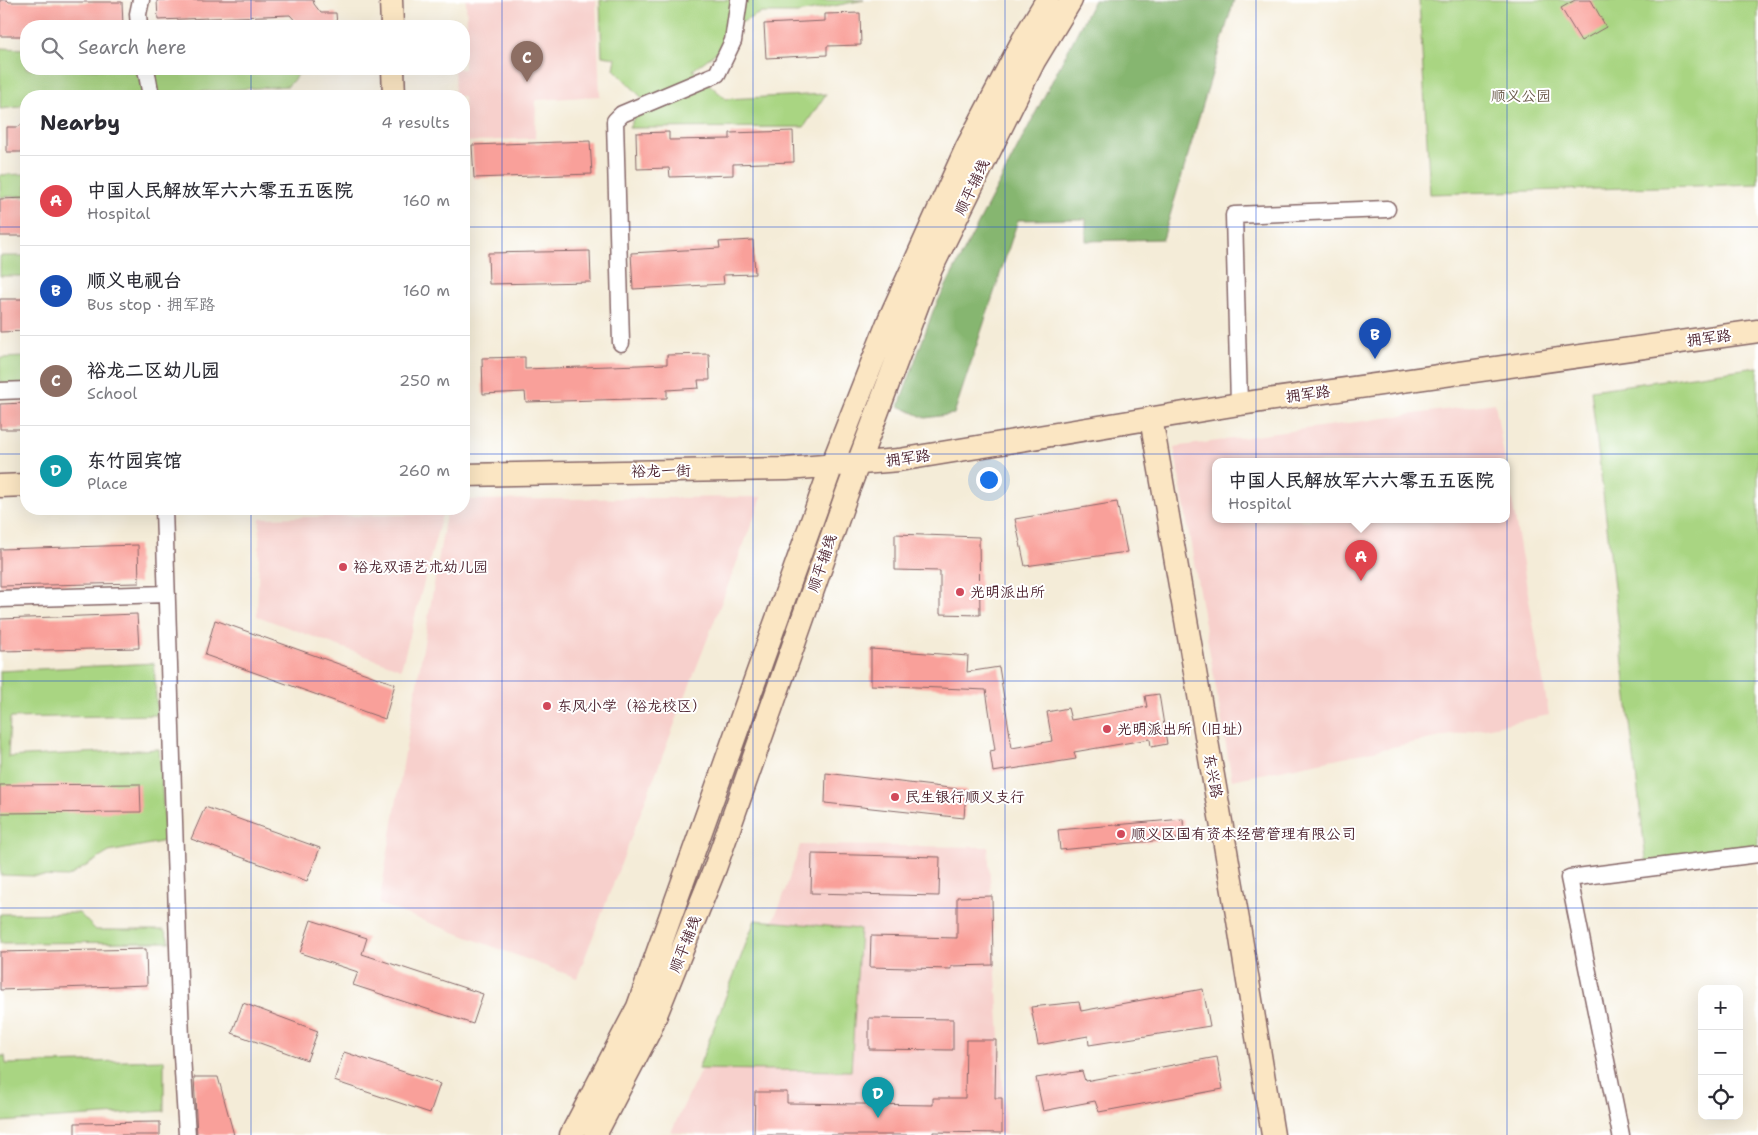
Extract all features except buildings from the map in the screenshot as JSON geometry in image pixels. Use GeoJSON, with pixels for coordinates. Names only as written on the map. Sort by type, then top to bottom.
{"type":"FeatureCollection","features":[{"type":"Feature","properties":{"kind":"main road"},"geometry":{"type":"LineString","coordinates":[[391,0],[392,20]]}},
{"type":"Feature","properties":{"kind":"main road","name":"顺平辅线"},"geometry":{"type":"LineString","coordinates":[[571,1135],[638,1006],[832,465],[889,320],[967,147],[1023,40],[1047,0]]}},
{"type":"Feature","properties":{"kind":"main road","name":"顺平辅线"},"geometry":{"type":"LineString","coordinates":[[595,1135],[649,1032],[715,868],[847,493],[931,269],[1034,61],[1071,0]]}},
{"type":"Feature","properties":{"kind":"main road"},"geometry":{"type":"LineString","coordinates":[[393,75],[394,90]]}},
{"type":"Feature","properties":{"kind":"main road","name":"拥军路"},"geometry":{"type":"LineString","coordinates":[[859,463],[899,460],[1240,404],[1758,331]]}},
{"type":"Feature","properties":{"kind":"main road","name":"东兴路"},"geometry":{"type":"LineString","coordinates":[[1151,418],[1238,920],[1272,1135]]}},
{"type":"Feature","properties":{"kind":"main road","name":"裕龙一街"},"geometry":{"type":"LineString","coordinates":[[470,475],[787,469],[859,463]]}},
{"type":"Feature","properties":{"kind":"main road"},"geometry":{"type":"LineString","coordinates":[[0,486],[20,485]]}},
{"type":"Feature","properties":{"kind":"street"},"geometry":{"type":"LineString","coordinates":[[138,20],[141,0]]}},
{"type":"Feature","properties":{"kind":"street"},"geometry":{"type":"LineString","coordinates":[[621,343],[615,121],[622,114],[717,74],[733,41],[739,0]]}},
{"type":"Feature","properties":{"kind":"street"},"geometry":{"type":"LineString","coordinates":[[147,75],[150,90]]}},
{"type":"Feature","properties":{"kind":"street"},"geometry":{"type":"LineString","coordinates":[[1240,404],[1234,215],[1387,209]]}},
{"type":"Feature","properties":{"kind":"street"},"geometry":{"type":"LineString","coordinates":[[0,390],[20,390]]}},
{"type":"Feature","properties":{"kind":"street"},"geometry":{"type":"LineString","coordinates":[[164,515],[181,1040],[186,1135]]}},
{"type":"Feature","properties":{"kind":"street"},"geometry":{"type":"LineString","coordinates":[[0,599],[167,594]]}},
{"type":"Feature","properties":{"kind":"street"},"geometry":{"type":"LineString","coordinates":[[1621,1135],[1569,878],[1758,854]]}},
{"type":"Feature","properties":{"kind":"shaded area"},"geometry":{"type":"Polygon","coordinates":[[[466,0],[596,0],[600,96],[536,100],[535,138],[470,142],[470,90],[455,90],[454,75],[470,75],[470,20],[467,20],[466,0]]]}},
{"type":"Feature","properties":{"kind":"shaded area"},"geometry":{"type":"Polygon","coordinates":[[[1495,403],[1504,458],[1212,458],[1212,523],[1510,523],[1510,489],[1549,715],[1232,780],[1174,447],[1495,403]]]}},
{"type":"Feature","properties":{"kind":"shaded area","name":"东风小学（裕龙校区）"},"geometry":{"type":"Polygon","coordinates":[[[762,497],[577,978],[379,904],[446,515],[470,515],[470,500],[762,497]]]}},
{"type":"Feature","properties":{"kind":"shaded area","name":"裕龙双语艺术幼儿园"},"geometry":{"type":"Polygon","coordinates":[[[442,515],[401,669],[257,616],[260,518],[442,515]]]}},
{"type":"Feature","properties":{"kind":"shaded area"},"geometry":{"type":"Polygon","coordinates":[[[800,845],[988,847],[1006,1134],[701,1135],[671,1132],[781,903],[800,845]]]}},
{"type":"Feature","properties":{"kind":"green space"},"geometry":{"type":"Polygon","coordinates":[[[600,0],[864,0],[798,13],[760,13],[731,28],[722,48],[693,70],[726,99],[826,94],[804,127],[629,128],[643,99],[614,69],[616,58],[602,56],[600,0]]]}},
{"type":"Feature","properties":{"kind":"green space"},"geometry":{"type":"Polygon","coordinates":[[[1094,0],[1234,0],[1163,239],[1086,241],[1086,219],[1018,220],[954,414],[925,418],[899,406],[933,311],[1094,0]]]}},
{"type":"Feature","properties":{"kind":"green space","name":"顺义公园"},"geometry":{"type":"Polygon","coordinates":[[[1419,0],[1758,0],[1758,184],[1430,194],[1419,0]]]}},
{"type":"Feature","properties":{"kind":"green space"},"geometry":{"type":"Polygon","coordinates":[[[0,48],[20,49],[20,75],[298,75],[288,86],[227,90],[20,90],[20,106],[0,109],[0,48]]]}},
{"type":"Feature","properties":{"kind":"green space"},"geometry":{"type":"Polygon","coordinates":[[[20,174],[20,196],[0,197],[0,175],[20,174]]]}},
{"type":"Feature","properties":{"kind":"green space"},"geometry":{"type":"Polygon","coordinates":[[[0,256],[20,256],[20,276],[0,276],[0,256]]]}},
{"type":"Feature","properties":{"kind":"green space"},"geometry":{"type":"Polygon","coordinates":[[[20,357],[20,385],[0,386],[0,358],[20,357]]]}},
{"type":"Feature","properties":{"kind":"green space"},"geometry":{"type":"Polygon","coordinates":[[[1758,367],[1758,854],[1647,868],[1591,390],[1758,367]]]}},
{"type":"Feature","properties":{"kind":"green space"},"geometry":{"type":"Polygon","coordinates":[[[154,663],[157,715],[10,718],[8,757],[159,749],[166,841],[109,852],[68,877],[0,875],[0,671],[154,663]]]}},
{"type":"Feature","properties":{"kind":"green space"},"geometry":{"type":"Polygon","coordinates":[[[79,913],[96,930],[164,930],[170,942],[0,943],[0,914],[79,913]]]}},
{"type":"Feature","properties":{"kind":"green space"},"geometry":{"type":"Polygon","coordinates":[[[755,920],[860,929],[851,1071],[698,1069],[755,920]]]}},
{"type":"Feature","properties":{"kind":"green space"},"geometry":{"type":"Polygon","coordinates":[[[0,1056],[5,1056],[6,1064],[164,1060],[164,1111],[0,1122],[0,1056]]]}},
{"type":"Feature","properties":{"kind":"place","name":"裕龙二区幼儿园"},"geometry":{"type":"Point","coordinates":[527,82]}},
{"type":"Feature","properties":{"kind":"place","name":"顺义电视台"},"geometry":{"type":"Point","coordinates":[1375,359]}},
{"type":"Feature","properties":{"kind":"place","name":"裕龙双语艺术幼儿园"},"geometry":{"type":"Point","coordinates":[343,567]}},
{"type":"Feature","properties":{"kind":"place","name":"中国人民解放军六六零五五医院"},"geometry":{"type":"Point","coordinates":[1361,581]}},
{"type":"Feature","properties":{"kind":"place","name":"光明派出所"},"geometry":{"type":"Point","coordinates":[960,592]}},
{"type":"Feature","properties":{"kind":"place","name":"东风小学（裕龙校区）"},"geometry":{"type":"Point","coordinates":[547,706]}},
{"type":"Feature","properties":{"kind":"place","name":"光明派出所（旧址）"},"geometry":{"type":"Point","coordinates":[1107,729]}},
{"type":"Feature","properties":{"kind":"place","name":"民生银行顺义支行"},"geometry":{"type":"Point","coordinates":[895,797]}},
{"type":"Feature","properties":{"kind":"place","name":"顺义区国有资本经营管理有限公司"},"geometry":{"type":"Point","coordinates":[1121,834]}},
{"type":"Feature","properties":{"kind":"place","name":"东竹园宾馆"},"geometry":{"type":"Point","coordinates":[878,1118]}}]}
